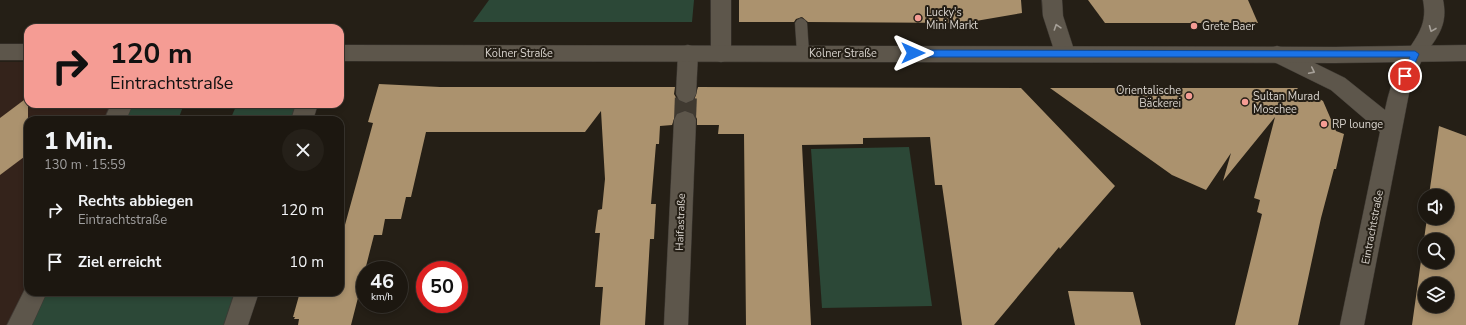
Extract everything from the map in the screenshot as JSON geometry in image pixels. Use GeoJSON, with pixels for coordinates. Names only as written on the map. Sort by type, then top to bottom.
{"type":"FeatureCollection","features":[{"type":"Feature","properties":{"kind":"main road"},"geometry":{"type":"LineString","coordinates":[[721,0],[721,54]]}},
{"type":"Feature","properties":{"kind":"main road"},"geometry":{"type":"LineString","coordinates":[[1052,0],[1053,16],[1065,53]]}},
{"type":"Feature","properties":{"kind":"main road","name":"Eintrachtstraße"},"geometry":{"type":"LineString","coordinates":[[1352,325],[1400,88],[1415,54],[1430,34],[1435,20],[1433,0]]}},
{"type":"Feature","properties":{"kind":"main road"},"geometry":{"type":"LineString","coordinates":[[0,52],[24,52]]}},
{"type":"Feature","properties":{"kind":"main road","name":"Kölner Straße"},"geometry":{"type":"LineString","coordinates":[[344,53],[1466,53]]}},
{"type":"Feature","properties":{"kind":"main road"},"geometry":{"type":"LineString","coordinates":[[686,94],[688,53]]}},
{"type":"Feature","properties":{"kind":"main road"},"geometry":{"type":"LineString","coordinates":[[1277,54],[1338,84],[1391,128]]}},
{"type":"Feature","properties":{"kind":"main road","name":"Haifastraße"},"geometry":{"type":"LineString","coordinates":[[676,325],[685,120]]}},
{"type":"Feature","properties":{"kind":"main road"},"geometry":{"type":"LineString","coordinates":[[20,325],[33,296]]}},
{"type":"Feature","properties":{"kind":"main road"},"geometry":{"type":"LineString","coordinates":[[236,325],[246,296]]}},
{"type":"Feature","properties":{"kind":"lane"},"geometry":{"type":"LineString","coordinates":[[801,23],[803,53]]}},
{"type":"Feature","properties":{"kind":"shaded area"},"geometry":{"type":"Polygon","coordinates":[[[0,62],[24,62],[24,108],[116,108],[112,116],[24,116],[24,296],[26,296],[14,325],[0,325],[0,62]]]}},
{"type":"Feature","properties":{"kind":"green space"},"geometry":{"type":"Polygon","coordinates":[[[489,0],[694,0],[692,22],[473,22],[489,0]]]}},
{"type":"Feature","properties":{"kind":"green space"},"geometry":{"type":"Polygon","coordinates":[[[130,108],[182,108],[180,116],[127,116],[130,108]]]}},
{"type":"Feature","properties":{"kind":"green space"},"geometry":{"type":"Polygon","coordinates":[[[235,108],[300,108],[297,116],[232,116],[235,108]]]}},
{"type":"Feature","properties":{"kind":"green space"},"geometry":{"type":"Polygon","coordinates":[[[909,147],[932,306],[822,308],[811,149],[909,147]]]}},
{"type":"Feature","properties":{"kind":"green space"},"geometry":{"type":"Polygon","coordinates":[[[43,296],[238,296],[228,325],[29,325],[43,296]]]}},
{"type":"Feature","properties":{"kind":"building"},"geometry":{"type":"Polygon","coordinates":[[[739,0],[1021,0],[1022,13],[964,23],[808,22],[802,17],[796,19],[794,22],[739,22],[739,0]]]}},
{"type":"Feature","properties":{"kind":"building"},"geometry":{"type":"Polygon","coordinates":[[[1088,0],[1248,0],[1258,23],[1105,23],[1088,0]]]}},
{"type":"Feature","properties":{"kind":"building"},"geometry":{"type":"Polygon","coordinates":[[[379,84],[440,87],[675,87],[674,94],[678,101],[685,104],[694,101],[698,87],[1021,88],[1115,186],[1060,249],[1059,247],[994,325],[962,325],[942,185],[935,185],[930,137],[863,138],[863,144],[802,145],[811,325],[746,325],[744,134],[718,134],[719,125],[697,125],[697,119],[694,113],[684,110],[676,113],[672,125],[660,126],[659,144],[656,144],[651,204],[656,204],[654,239],[650,239],[645,325],[600,325],[603,287],[595,287],[600,233],[595,233],[598,210],[602,209],[605,179],[601,111],[585,132],[426,132],[411,197],[406,197],[401,219],[385,219],[382,235],[374,235],[367,261],[356,261],[356,305],[351,325],[298,325],[299,319],[294,319],[295,317],[293,317],[299,296],[344,296],[344,228],[373,123],[368,122],[379,84]]]}},
{"type":"Feature","properties":{"kind":"building"},"geometry":{"type":"Polygon","coordinates":[[[1050,88],[1298,88],[1293,94],[1313,95],[1323,101],[1336,131],[1344,134],[1336,169],[1334,169],[1321,218],[1298,325],[1235,325],[1262,214],[1257,212],[1260,200],[1254,198],[1275,117],[1223,181],[1231,153],[1206,190],[1172,175],[1050,88]]]}},
{"type":"Feature","properties":{"kind":"building"},"geometry":{"type":"Polygon","coordinates":[[[24,100],[24,108],[28,108],[28,116],[24,116],[24,157],[0,175],[0,118],[24,100]]]}},
{"type":"Feature","properties":{"kind":"building"},"geometry":{"type":"Polygon","coordinates":[[[1439,126],[1466,136],[1466,325],[1412,325],[1418,282],[1418,313],[1454,313],[1454,277],[1419,277],[1420,269],[1454,269],[1454,233],[1425,233],[1426,225],[1454,225],[1454,189],[1430,189],[1439,126]]]}},
{"type":"Feature","properties":{"kind":"building"},"geometry":{"type":"Polygon","coordinates":[[[1068,291],[1133,292],[1141,325],[1075,325],[1068,291]]]}},
{"type":"Feature","properties":{"kind":"tunnel"},"geometry":{"type":"LineString","coordinates":[[685,120],[686,94]]}},
{"type":"Feature","properties":{"kind":"place","name":"Lucky's Mini Markt"},"geometry":{"type":"Point","coordinates":[918,18]}},
{"type":"Feature","properties":{"kind":"place","name":"Grete Baer"},"geometry":{"type":"Point","coordinates":[1194,26]}},
{"type":"Feature","properties":{"kind":"place","name":"Orientalische Bäckerei"},"geometry":{"type":"Point","coordinates":[1189,96]}},
{"type":"Feature","properties":{"kind":"place","name":"Sultan Murad Moschee"},"geometry":{"type":"Point","coordinates":[1245,102]}},
{"type":"Feature","properties":{"kind":"place","name":"RP lounge"},"geometry":{"type":"Point","coordinates":[1324,124]}},
{"type":"Feature","properties":{"kind":"route"},"geometry":{"type":"LineString","coordinates":[[913,53],[1415,54],[1405,76]]}}]}
